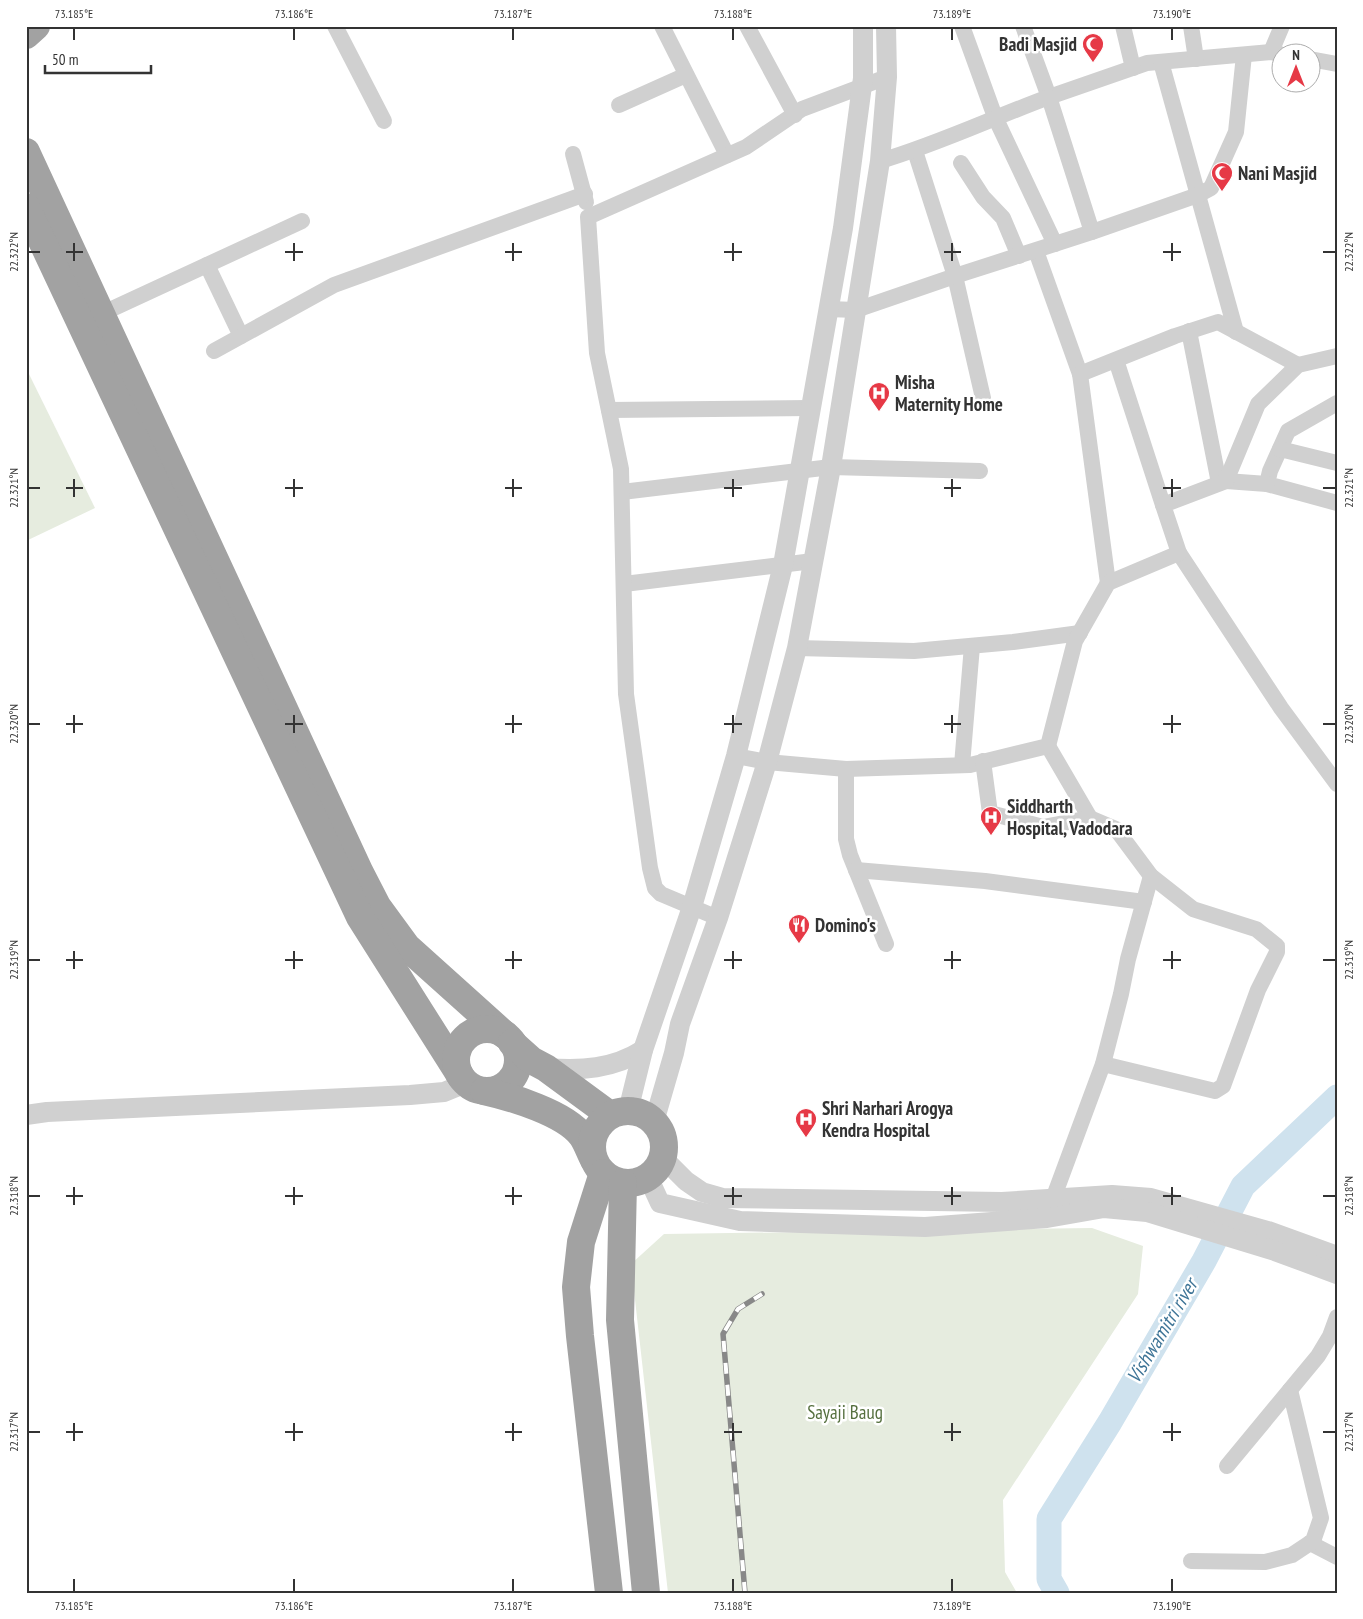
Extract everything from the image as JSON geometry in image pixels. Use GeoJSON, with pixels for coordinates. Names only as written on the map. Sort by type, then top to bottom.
{"type":"FeatureCollection","features":[{"type":"Feature","properties":{"kind":"highway"},"geometry":{"type":"LineString","coordinates":[[26,35],[36,26]]}},
{"type":"Feature","properties":{"kind":"highway"},"geometry":{"type":"LineString","coordinates":[[26,152],[377,906],[407,947],[531,1060],[619,1113]]}},
{"type":"Feature","properties":{"kind":"highway"},"geometry":{"type":"LineString","coordinates":[[26,207],[360,916],[470,1083],[493,1090],[510,1080],[515,1072],[518,1063],[517,1052],[509,1039],[495,1030],[485,1029],[474,1032],[459,1046],[456,1056],[456,1066],[470,1083],[512,1097],[564,1120],[581,1136],[626,1171]]}},
{"type":"Feature","properties":{"kind":"highway"},"geometry":{"type":"LineString","coordinates":[[609,1593],[576,1287],[582,1242],[626,1171],[664,1144],[661,1132],[654,1122],[645,1115],[634,1111],[619,1113],[601,1122],[595,1131],[592,1142],[592,1153],[626,1171]]}},
{"type":"Feature","properties":{"kind":"highway"},"geometry":{"type":"LineString","coordinates":[[626,1171],[620,1320],[646,1593]]}},
{"type":"Feature","properties":{"kind":"street"},"geometry":{"type":"LineString","coordinates":[[335,26],[384,121]]}},
{"type":"Feature","properties":{"kind":"street"},"geometry":{"type":"LineString","coordinates":[[662,26],[727,156]]}},
{"type":"Feature","properties":{"kind":"street"},"geometry":{"type":"LineString","coordinates":[[747,26],[795,115]]}},
{"type":"Feature","properties":{"kind":"street"},"geometry":{"type":"LineString","coordinates":[[619,1113],[643,1050],[692,907],[736,756],[782,564],[843,228],[863,78],[863,26]]}},
{"type":"Feature","properties":{"kind":"street"},"geometry":{"type":"LineString","coordinates":[[654,1122],[674,1053],[680,1024],[718,918],[767,762],[797,648],[831,467],[880,161],[887,77],[886,26]]}},
{"type":"Feature","properties":{"kind":"street"},"geometry":{"type":"LineString","coordinates":[[962,26],[995,117],[1055,244]]}},
{"type":"Feature","properties":{"kind":"street"},"geometry":{"type":"LineString","coordinates":[[1023,26],[1049,97],[1092,232]]}},
{"type":"Feature","properties":{"kind":"street"},"geometry":{"type":"LineString","coordinates":[[1123,26],[1133,68]]}},
{"type":"Feature","properties":{"kind":"street"},"geometry":{"type":"LineString","coordinates":[[1191,26],[1196,59]]}},
{"type":"Feature","properties":{"kind":"street"},"geometry":{"type":"LineString","coordinates":[[1278,42],[1282,26]]}},
{"type":"Feature","properties":{"kind":"street"},"geometry":{"type":"LineString","coordinates":[[880,161],[915,151],[995,117],[1147,63],[1270,53]]}},
{"type":"Feature","properties":{"kind":"street"},"geometry":{"type":"LineString","coordinates":[[828,309],[856,310],[1092,232],[1198,195],[1211,188],[1236,132],[1244,55]]}},
{"type":"Feature","properties":{"kind":"street"},"geometry":{"type":"LineString","coordinates":[[1320,61],[1337,64]]}},
{"type":"Feature","properties":{"kind":"street"},"geometry":{"type":"LineString","coordinates":[[1160,62],[1236,332]]}},
{"type":"Feature","properties":{"kind":"street"},"geometry":{"type":"LineString","coordinates":[[619,105],[686,75]]}},
{"type":"Feature","properties":{"kind":"street"},"geometry":{"type":"LineString","coordinates":[[588,217],[746,147],[802,109],[887,77]]}},
{"type":"Feature","properties":{"kind":"street"},"geometry":{"type":"LineString","coordinates":[[915,151],[955,276],[983,398]]}},
{"type":"Feature","properties":{"kind":"street"},"geometry":{"type":"LineString","coordinates":[[573,154],[588,217],[598,353],[621,469],[626,694],[651,874],[655,888],[661,894],[718,918]]}},
{"type":"Feature","properties":{"kind":"street"},"geometry":{"type":"LineString","coordinates":[[961,162],[983,197],[1003,218],[1019,256]]}},
{"type":"Feature","properties":{"kind":"street"},"geometry":{"type":"LineString","coordinates":[[214,351],[334,285],[584,194]]}},
{"type":"Feature","properties":{"kind":"street"},"geometry":{"type":"LineString","coordinates":[[101,314],[302,221]]}},
{"type":"Feature","properties":{"kind":"street"},"geometry":{"type":"LineString","coordinates":[[1036,251],[1080,374],[1108,583]]}},
{"type":"Feature","properties":{"kind":"street"},"geometry":{"type":"LineString","coordinates":[[207,265],[241,336]]}},
{"type":"Feature","properties":{"kind":"street"},"geometry":{"type":"LineString","coordinates":[[1080,374],[1218,322],[1298,365]]}},
{"type":"Feature","properties":{"kind":"street"},"geometry":{"type":"LineString","coordinates":[[1189,332],[1223,482]]}},
{"type":"Feature","properties":{"kind":"street"},"geometry":{"type":"LineString","coordinates":[[1223,482],[1258,404],[1298,365],[1337,356]]}},
{"type":"Feature","properties":{"kind":"street"},"geometry":{"type":"LineString","coordinates":[[1116,360],[1178,552],[1281,708],[1337,784]]}},
{"type":"Feature","properties":{"kind":"street"},"geometry":{"type":"LineString","coordinates":[[1267,484],[1270,471],[1288,432],[1337,403]]}},
{"type":"Feature","properties":{"kind":"street"},"geometry":{"type":"LineString","coordinates":[[609,410],[810,408]]}},
{"type":"Feature","properties":{"kind":"street"},"geometry":{"type":"LineString","coordinates":[[1280,449],[1337,463]]}},
{"type":"Feature","properties":{"kind":"street"},"geometry":{"type":"LineString","coordinates":[[622,492],[831,467],[980,471]]}},
{"type":"Feature","properties":{"kind":"street"},"geometry":{"type":"LineString","coordinates":[[1163,505],[1223,482],[1267,484],[1337,503]]}},
{"type":"Feature","properties":{"kind":"street"},"geometry":{"type":"LineString","coordinates":[[1090,818],[1048,746],[1075,641],[1108,583],[1178,552]]}},
{"type":"Feature","properties":{"kind":"street"},"geometry":{"type":"LineString","coordinates":[[624,584],[814,561]]}},
{"type":"Feature","properties":{"kind":"street"},"geometry":{"type":"LineString","coordinates":[[797,648],[914,651],[1013,642],[1080,633]]}},
{"type":"Feature","properties":{"kind":"street"},"geometry":{"type":"LineString","coordinates":[[962,765],[972,646]]}},
{"type":"Feature","properties":{"kind":"street"},"geometry":{"type":"LineString","coordinates":[[736,756],[767,762],[846,769],[962,765],[1048,746]]}},
{"type":"Feature","properties":{"kind":"street"},"geometry":{"type":"LineString","coordinates":[[983,761],[990,813],[1043,827],[1090,818],[1116,828],[1151,876],[1194,908],[1256,929],[1277,946],[1277,952],[1258,990],[1223,1086],[1215,1091],[1103,1064]]}},
{"type":"Feature","properties":{"kind":"street"},"geometry":{"type":"LineString","coordinates":[[846,769],[846,839],[856,870],[886,944]]}},
{"type":"Feature","properties":{"kind":"street"},"geometry":{"type":"LineString","coordinates":[[856,870],[985,881],[1144,902]]}},
{"type":"Feature","properties":{"kind":"street"},"geometry":{"type":"LineString","coordinates":[[1053,1199],[1103,1064],[1122,994],[1128,960],[1151,876]]}},
{"type":"Feature","properties":{"kind":"street"},"geometry":{"type":"LineString","coordinates":[[546,1068],[593,1069],[611,1064],[643,1050]]}},
{"type":"Feature","properties":{"kind":"street"},"geometry":{"type":"LineString","coordinates":[[26,1115],[47,1112],[410,1095],[444,1092],[470,1083]]}},
{"type":"Feature","properties":{"kind":"street"},"geometry":{"type":"LineString","coordinates":[[626,1171],[686,1181],[702,1192],[723,1198],[1002,1202],[1112,1195],[1268,1231],[1337,1256]]}},
{"type":"Feature","properties":{"kind":"street"},"geometry":{"type":"LineString","coordinates":[[626,1171],[660,1203],[740,1221],[925,1227],[1047,1218],[1104,1208],[1149,1205],[1337,1274]]}},
{"type":"Feature","properties":{"kind":"street"},"geometry":{"type":"LineString","coordinates":[[1227,1466],[1318,1356],[1330,1336],[1337,1316]]}},
{"type":"Feature","properties":{"kind":"street"},"geometry":{"type":"LineString","coordinates":[[1192,1561],[1265,1562],[1292,1555],[1313,1541],[1321,1518],[1290,1390]]}},
{"type":"Feature","properties":{"kind":"street"},"geometry":{"type":"LineString","coordinates":[[1310,1543],[1337,1557]]}},
{"type":"Feature","properties":{"kind":"green space"},"geometry":{"type":"Polygon","coordinates":[[[26,368],[95,508],[26,541],[26,368]]]}},
{"type":"Feature","properties":{"kind":"green space","name":"Sayaji Baug"},"geometry":{"type":"Polygon","coordinates":[[[1092,1228],[1143,1246],[1138,1294],[1003,1500],[1005,1572],[1017,1593],[668,1593],[631,1264],[664,1234],[1092,1228]]]}},
{"type":"Feature","properties":{"kind":"waterway","name":"Vishwamitri river"},"geometry":{"type":"LineString","coordinates":[[1057,1593],[1049,1579],[1049,1519],[1110,1422],[1204,1261],[1243,1186],[1337,1097]]}},
{"type":"Feature","properties":{"kind":"railway"},"geometry":{"type":"LineString","coordinates":[[745,1593],[723,1334],[738,1309],[762,1294]]}},
{"type":"Feature","properties":{"kind":"place","name":"Badi Masjid"},"geometry":{"type":"Point","coordinates":[1093,63]}},
{"type":"Feature","properties":{"kind":"place","name":"Nani Masjid"},"geometry":{"type":"Point","coordinates":[1222,192]}},
{"type":"Feature","properties":{"kind":"place","name":"Misha Maternity Home"},"geometry":{"type":"Point","coordinates":[879,412]}},
{"type":"Feature","properties":{"kind":"place","name":"Siddharth Hospital, Vadodara"},"geometry":{"type":"Point","coordinates":[991,836]}},
{"type":"Feature","properties":{"kind":"place","name":"Domino's"},"geometry":{"type":"Point","coordinates":[799,944]}},
{"type":"Feature","properties":{"kind":"place","name":"Shri Narhari Arogya Kendra Hospital"},"geometry":{"type":"Point","coordinates":[806,1138]}}]}
